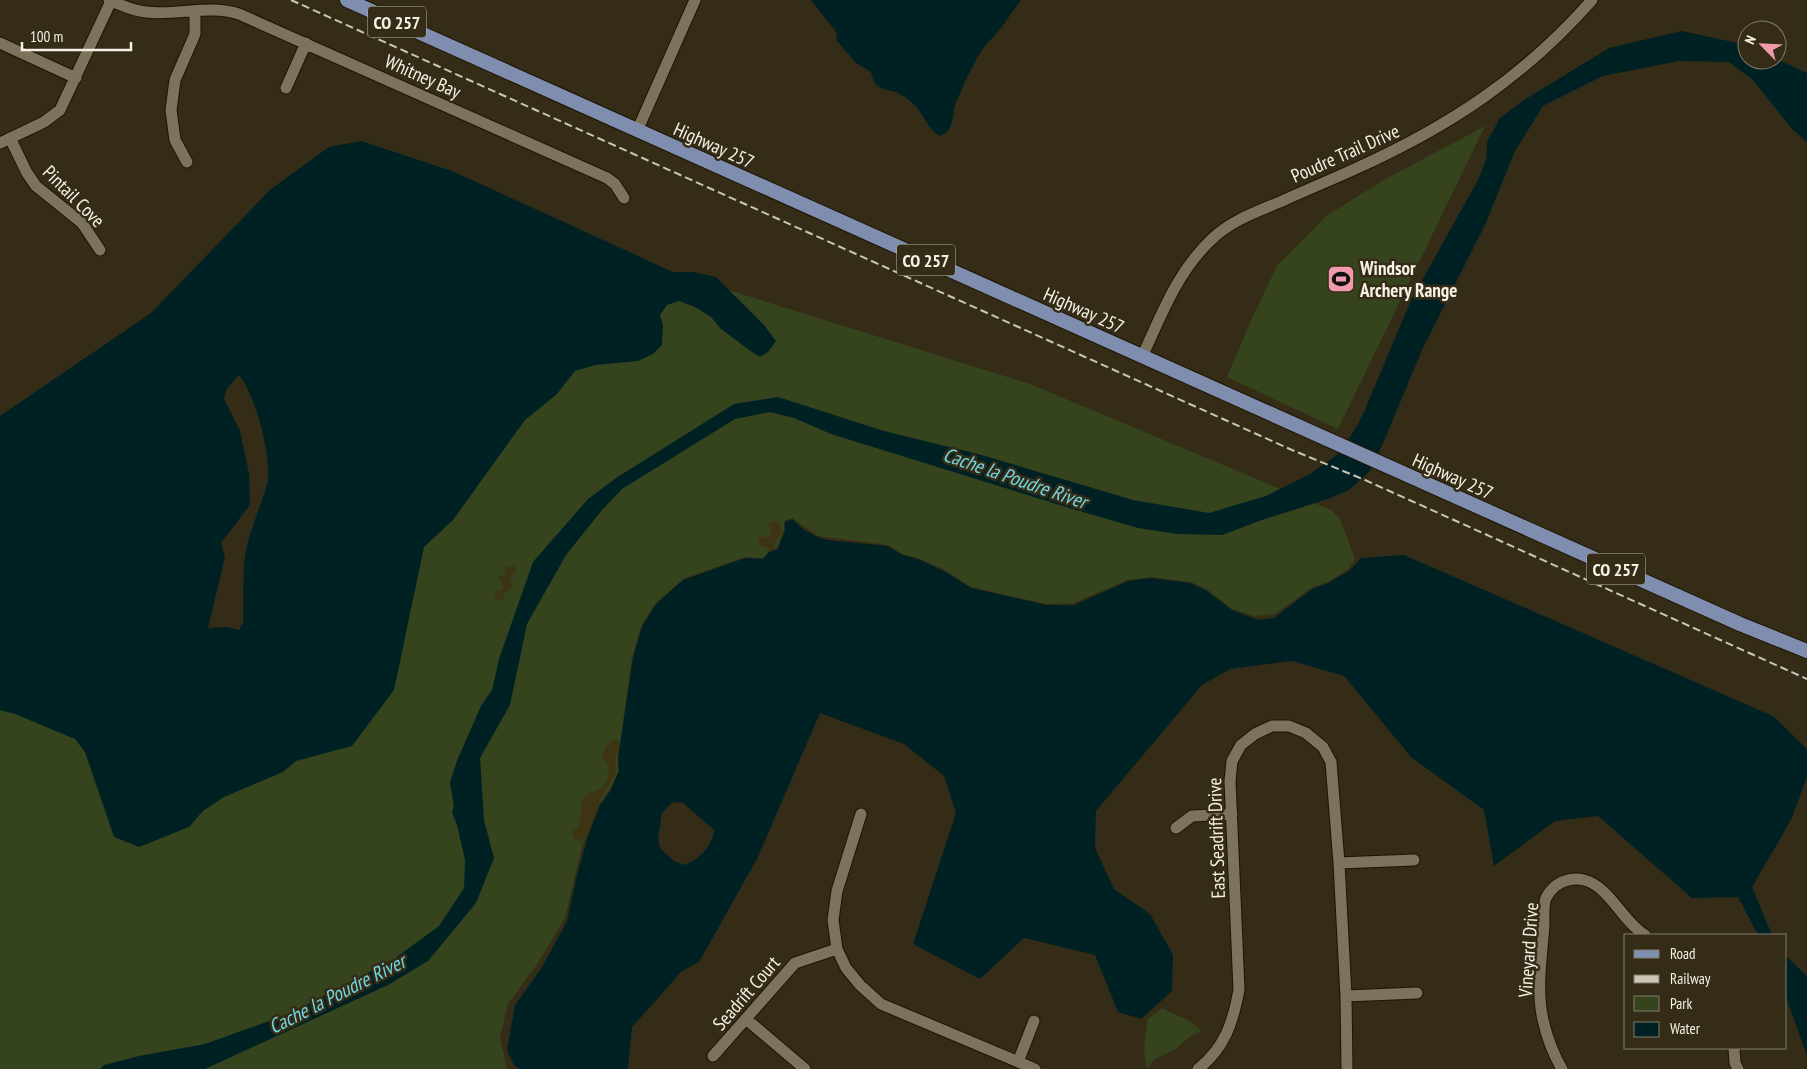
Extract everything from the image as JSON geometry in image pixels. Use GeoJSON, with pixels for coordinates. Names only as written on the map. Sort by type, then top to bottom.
{"type":"FeatureCollection","features":[{"type":"Feature","properties":{"kind":"main road","name":"Highway 257"},"geometry":{"type":"LineString","coordinates":[[347,0],[1395,471],[1764,635],[1807,651]]}},
{"type":"Feature","properties":{"kind":"street"},"geometry":{"type":"LineString","coordinates":[[5,140],[53,116],[64,104],[110,0]]}},
{"type":"Feature","properties":{"kind":"street","name":"Whitney Bay"},"geometry":{"type":"LineString","coordinates":[[110,0],[134,10],[145,12],[215,9],[233,12],[607,178],[615,184],[624,198]]}},
{"type":"Feature","properties":{"kind":"street"},"geometry":{"type":"LineString","coordinates":[[637,131],[695,0]]}},
{"type":"Feature","properties":{"kind":"street","name":"Poudre Trail Drive"},"geometry":{"type":"LineString","coordinates":[[1142,357],[1166,304],[1183,274],[1200,251],[1221,232],[1246,216],[1400,148],[1446,123],[1511,78],[1558,36],[1592,0]]}},
{"type":"Feature","properties":{"kind":"street"},"geometry":{"type":"LineString","coordinates":[[187,162],[176,140],[171,110],[175,80],[195,34],[195,10]]}},
{"type":"Feature","properties":{"kind":"street"},"geometry":{"type":"LineString","coordinates":[[0,43],[76,78]]}},
{"type":"Feature","properties":{"kind":"street"},"geometry":{"type":"LineString","coordinates":[[286,88],[306,43]]}},
{"type":"Feature","properties":{"kind":"street","name":"Pintail Cove"},"geometry":{"type":"LineString","coordinates":[[5,140],[30,179],[39,189],[82,223],[100,250]]}},
{"type":"Feature","properties":{"kind":"street","name":"East Seadrift Drive"},"geometry":{"type":"LineString","coordinates":[[1198,1069],[1209,1060],[1224,1040],[1234,1018],[1239,990],[1230,781],[1232,761],[1240,745],[1255,734],[1272,726],[1289,726],[1306,732],[1323,747],[1331,762],[1339,862],[1348,1069]]}},
{"type":"Feature","properties":{"kind":"street"},"geometry":{"type":"LineString","coordinates":[[861,814],[837,891],[833,920],[837,949],[846,968],[860,985],[881,1004],[1035,1069]]}},
{"type":"Feature","properties":{"kind":"street"},"geometry":{"type":"LineString","coordinates":[[1176,828],[1192,816],[1232,814]]}},
{"type":"Feature","properties":{"kind":"street"},"geometry":{"type":"LineString","coordinates":[[1339,862],[1414,860]]}},
{"type":"Feature","properties":{"kind":"street","name":"Vineyard Drive"},"geometry":{"type":"LineString","coordinates":[[1562,1069],[1555,1057],[1543,1018],[1540,980],[1546,899],[1556,886],[1570,878],[1585,880],[1599,888],[1636,930],[1643,934]]}},
{"type":"Feature","properties":{"kind":"street","name":"Seadrift Court"},"geometry":{"type":"LineString","coordinates":[[713,1056],[795,963],[837,949]]}},
{"type":"Feature","properties":{"kind":"street"},"geometry":{"type":"LineString","coordinates":[[1346,996],[1417,992]]}},
{"type":"Feature","properties":{"kind":"street"},"geometry":{"type":"LineString","coordinates":[[746,1019],[805,1069]]}},
{"type":"Feature","properties":{"kind":"street"},"geometry":{"type":"LineString","coordinates":[[1018,1062],[1034,1021]]}},
{"type":"Feature","properties":{"kind":"street"},"geometry":{"type":"LineString","coordinates":[[1734,1049],[1735,1063],[1738,1069]]}},
{"type":"Feature","properties":{"kind":"green space","name":"Windsor Archery Range"},"geometry":{"type":"Polygon","coordinates":[[[1485,126],[1338,429],[1227,377],[1277,266],[1326,216],[1384,180],[1485,126]]]}},
{"type":"Feature","properties":{"kind":"green space"},"geometry":{"type":"Polygon","coordinates":[[[693,279],[1030,384],[1331,510],[1340,519],[1355,559],[1348,569],[1328,582],[1311,588],[1275,614],[1254,616],[1232,609],[1208,590],[1191,582],[1151,577],[1127,580],[1074,603],[1046,604],[971,587],[945,570],[918,558],[904,555],[888,545],[818,536],[792,518],[784,521],[784,529],[777,548],[769,551],[763,558],[745,557],[683,579],[655,604],[641,627],[632,658],[618,757],[618,772],[610,789],[598,806],[582,847],[565,918],[538,963],[508,1004],[500,1037],[507,1068],[509,1069],[0,1069],[0,712],[6,695],[95,746],[411,541],[577,343],[693,279]]]}},
{"type":"Feature","properties":{"kind":"green space"},"geometry":{"type":"Polygon","coordinates":[[[1162,1008],[1188,1020],[1201,1031],[1189,1037],[1176,1049],[1155,1059],[1147,1069],[1144,1050],[1148,1019],[1162,1008]]]}},
{"type":"Feature","properties":{"kind":"sand"},"geometry":{"type":"Polygon","coordinates":[[[776,521],[779,523],[782,532],[776,540],[774,549],[769,550],[763,545],[759,547],[758,537],[767,538],[770,536],[771,532],[768,525],[776,521]]]}},
{"type":"Feature","properties":{"kind":"sand"},"geometry":{"type":"Polygon","coordinates":[[[515,566],[517,570],[509,579],[512,586],[511,590],[504,593],[504,597],[499,602],[494,597],[497,590],[502,589],[503,586],[498,577],[506,575],[505,567],[515,566]]]}},
{"type":"Feature","properties":{"kind":"sand"},"geometry":{"type":"Polygon","coordinates":[[[616,739],[622,747],[616,754],[615,774],[600,800],[589,831],[582,841],[576,840],[572,833],[580,820],[582,803],[586,796],[599,789],[606,782],[609,767],[602,757],[607,746],[616,739]]]}},
{"type":"Feature","properties":{"kind":"water"},"geometry":{"type":"Polygon","coordinates":[[[811,0],[1021,0],[979,55],[955,105],[949,130],[940,136],[936,134],[910,101],[898,93],[879,87],[873,79],[871,72],[856,63],[836,40],[837,33],[811,0]]]}},
{"type":"Feature","properties":{"kind":"water"},"geometry":{"type":"Polygon","coordinates":[[[1682,31],[1737,43],[1737,68],[1729,62],[1679,61],[1603,76],[1543,106],[1515,151],[1485,225],[1422,350],[1370,471],[1349,490],[1222,535],[1177,534],[1138,528],[1076,510],[831,434],[794,418],[770,412],[735,419],[622,489],[602,510],[566,555],[527,624],[510,705],[480,758],[484,820],[494,858],[476,903],[428,961],[388,985],[205,1069],[100,1069],[104,1065],[139,1056],[205,1044],[289,1014],[394,959],[439,926],[464,888],[465,860],[457,825],[452,813],[458,790],[456,763],[481,706],[492,690],[499,659],[533,562],[588,499],[616,478],[734,404],[778,397],[884,431],[978,454],[1133,500],[1209,513],[1266,496],[1310,474],[1338,454],[1354,431],[1364,412],[1411,300],[1477,182],[1486,160],[1487,142],[1500,118],[1524,100],[1609,48],[1682,31]]]}},
{"type":"Feature","properties":{"kind":"water"},"geometry":{"type":"Polygon","coordinates":[[[1787,64],[1807,73],[1807,142],[1792,129],[1753,80],[1740,70],[1787,70],[1787,64]]]}},
{"type":"Feature","properties":{"kind":"water"},"geometry":{"type":"Polygon","coordinates":[[[361,141],[452,171],[673,272],[693,272],[716,277],[764,325],[776,341],[768,352],[760,357],[720,328],[711,317],[695,307],[679,301],[667,305],[660,315],[663,326],[662,345],[653,354],[638,361],[595,365],[575,371],[557,394],[525,420],[453,520],[424,547],[394,690],[352,746],[296,761],[283,772],[224,797],[203,811],[189,827],[139,847],[114,837],[85,752],[75,739],[15,714],[0,710],[0,416],[151,313],[271,189],[329,147],[361,141]],[[239,375],[227,388],[224,399],[240,431],[249,473],[250,505],[221,543],[225,557],[208,628],[227,627],[239,630],[243,623],[246,550],[267,484],[268,473],[265,444],[256,411],[245,384],[239,375]]]}},
{"type":"Feature","properties":{"kind":"water"},"geometry":{"type":"Polygon","coordinates":[[[792,519],[804,530],[828,540],[887,546],[903,555],[918,559],[944,571],[971,588],[1047,605],[1074,605],[1128,581],[1151,578],[1191,583],[1207,591],[1232,610],[1258,620],[1274,618],[1312,589],[1328,583],[1349,571],[1361,558],[1404,555],[1773,716],[1807,749],[1807,777],[1791,820],[1752,887],[1772,934],[1757,934],[1738,897],[1692,898],[1598,816],[1555,821],[1494,866],[1484,810],[1411,757],[1344,676],[1292,661],[1230,669],[1202,685],[1096,811],[1095,848],[1114,889],[1150,914],[1173,955],[1172,991],[1141,1019],[1118,1012],[1095,955],[1024,938],[980,979],[913,944],[956,813],[944,776],[904,744],[820,713],[757,859],[699,962],[682,971],[632,1027],[628,1069],[520,1069],[514,1065],[507,1050],[515,1005],[542,967],[567,921],[587,839],[599,807],[611,790],[619,771],[618,758],[633,658],[642,626],[656,604],[683,580],[745,558],[763,559],[769,552],[778,549],[785,530],[785,522],[792,519]],[[673,802],[662,813],[658,838],[660,848],[674,861],[685,865],[704,852],[711,842],[714,830],[683,803],[673,802]]]}},
{"type":"Feature","properties":{"kind":"water"},"geometry":{"type":"Polygon","coordinates":[[[1787,957],[1807,976],[1807,1056],[1787,1000],[1787,957]]]}},
{"type":"Feature","properties":{"kind":"waterway","name":"Cache la Poudre River"},"geometry":{"type":"LineString","coordinates":[[460,806],[456,783],[462,765]]}},
{"type":"Feature","properties":{"kind":"railway"},"geometry":{"type":"LineString","coordinates":[[291,0],[1292,450],[1365,480],[1807,679]]}},
{"type":"Feature","properties":{"kind":"place","name":"Windsor Archery Range"},"geometry":{"type":"Point","coordinates":[1341,279]}}]}
